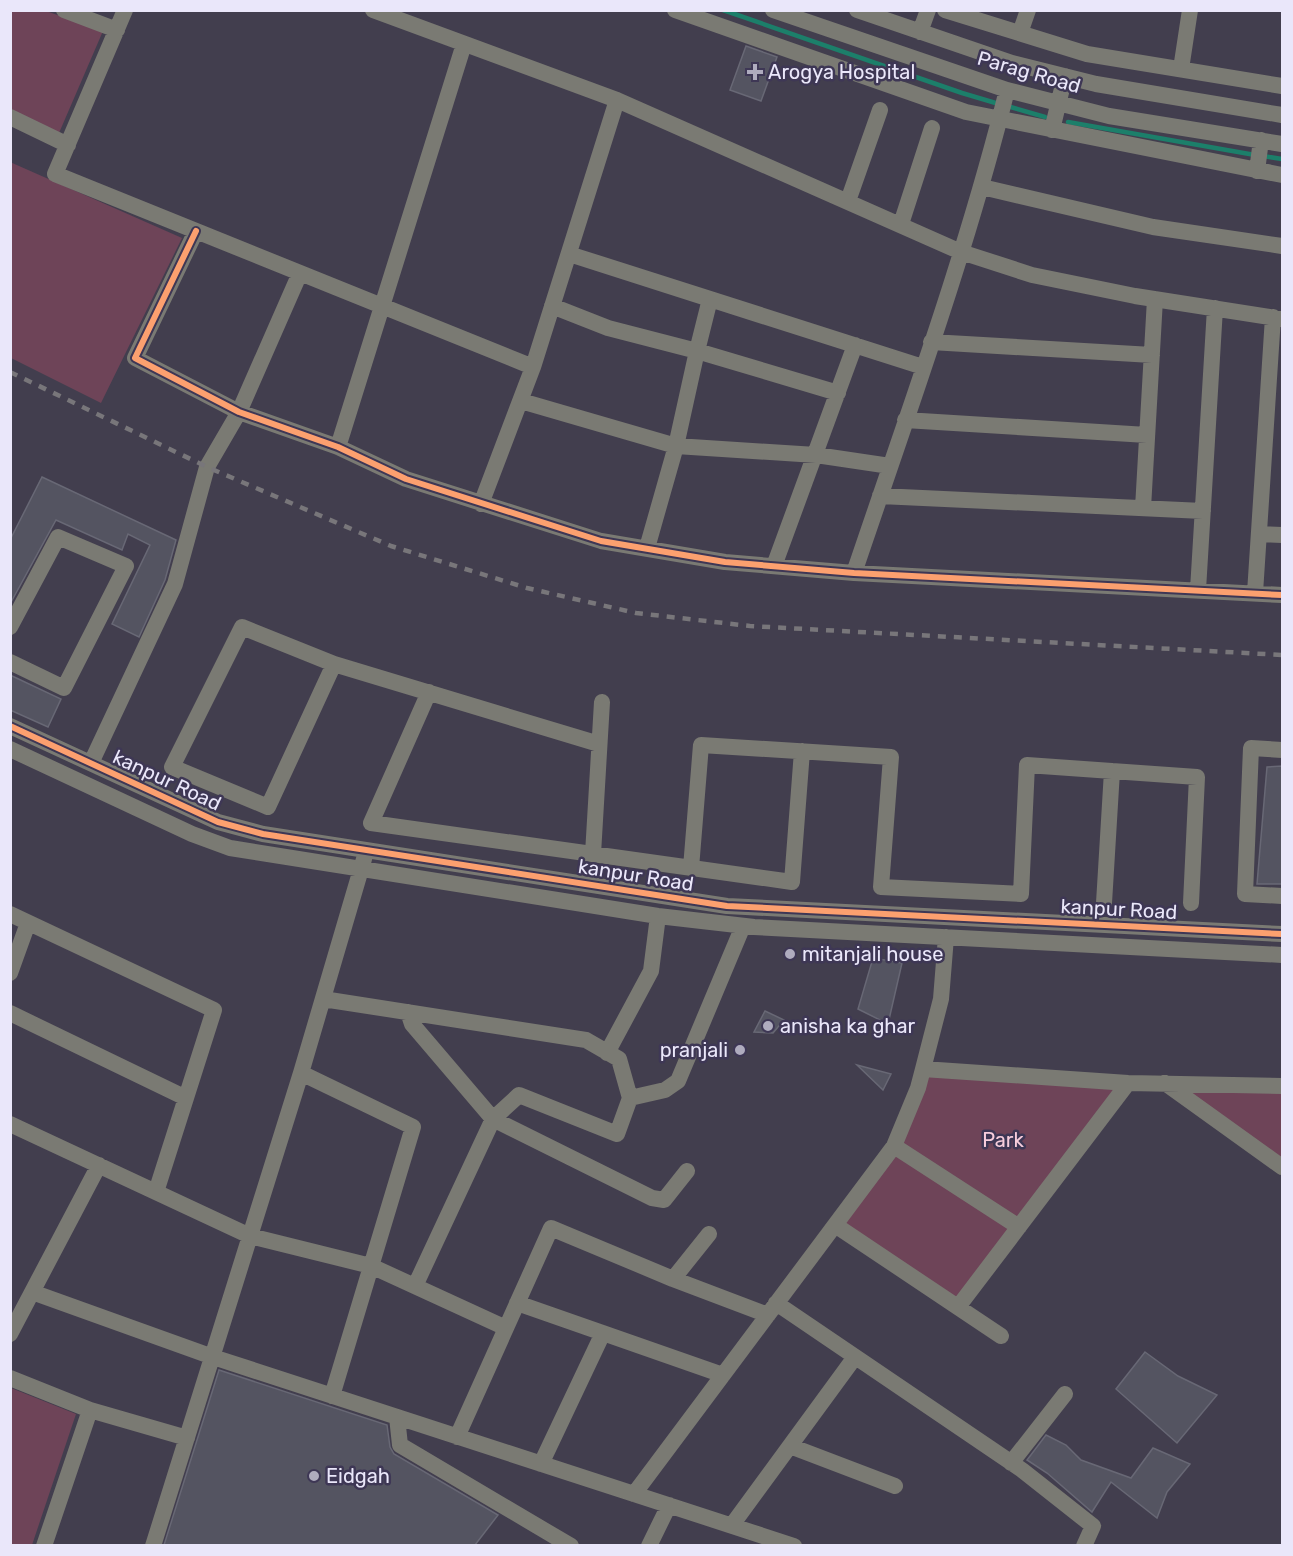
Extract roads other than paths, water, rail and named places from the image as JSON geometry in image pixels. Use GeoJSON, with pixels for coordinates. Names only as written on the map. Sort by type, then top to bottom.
{"type":"FeatureCollection","features":[{"type":"Feature","properties":{"kind":"street"},"geometry":{"type":"LineString","coordinates":[[64,10],[117,30]]}},
{"type":"Feature","properties":{"kind":"street"},"geometry":{"type":"LineString","coordinates":[[125,10],[56,174],[533,367]]}},
{"type":"Feature","properties":{"kind":"street"},"geometry":{"type":"LineString","coordinates":[[373,10],[617,100],[961,252],[1032,275],[1155,299],[1278,318],[1274,428],[1259,534],[1255,593]]}},
{"type":"Feature","properties":{"kind":"street"},"geometry":{"type":"LineString","coordinates":[[675,10],[966,112],[1282,175]]}},
{"type":"Feature","properties":{"kind":"street","name":"Parag Road"},"geometry":{"type":"LineString","coordinates":[[773,10],[1007,90],[1109,116],[1282,144]]}},
{"type":"Feature","properties":{"kind":"street","name":"Parag Road"},"geometry":{"type":"LineString","coordinates":[[857,10],[1012,63],[1096,84],[1282,115]]}},
{"type":"Feature","properties":{"kind":"street"},"geometry":{"type":"LineString","coordinates":[[921,32],[928,10]]}},
{"type":"Feature","properties":{"kind":"street"},"geometry":{"type":"LineString","coordinates":[[945,10],[1087,54],[1282,86]]}},
{"type":"Feature","properties":{"kind":"street"},"geometry":{"type":"LineString","coordinates":[[1020,33],[1028,10]]}},
{"type":"Feature","properties":{"kind":"street"},"geometry":{"type":"LineString","coordinates":[[1181,69],[1190,10]]}},
{"type":"Feature","properties":{"kind":"street"},"geometry":{"type":"LineString","coordinates":[[338,447],[464,44]]}},
{"type":"Feature","properties":{"kind":"street"},"geometry":{"type":"LineString","coordinates":[[1052,130],[1065,76]]}},
{"type":"Feature","properties":{"kind":"street"},"geometry":{"type":"LineString","coordinates":[[854,573],[982,186],[1007,90]]}},
{"type":"Feature","properties":{"kind":"street"},"geometry":{"type":"LineString","coordinates":[[481,504],[533,367],[617,100]]}},
{"type":"Feature","properties":{"kind":"street"},"geometry":{"type":"LineString","coordinates":[[848,201],[880,110]]}},
{"type":"Feature","properties":{"kind":"street"},"geometry":{"type":"LineString","coordinates":[[10,117],[68,145]]}},
{"type":"Feature","properties":{"kind":"street"},"geometry":{"type":"LineString","coordinates":[[902,224],[932,128]]}},
{"type":"Feature","properties":{"kind":"street"},"geometry":{"type":"LineString","coordinates":[[1257,171],[1261,140]]}},
{"type":"Feature","properties":{"kind":"street"},"geometry":{"type":"LineString","coordinates":[[982,186],[1153,227],[1282,246]]}},
{"type":"Feature","properties":{"kind":"street"},"geometry":{"type":"LineString","coordinates":[[196,231],[135,358],[239,412],[338,447],[406,479],[601,540],[725,562],[854,573],[1282,595]]}},
{"type":"Feature","properties":{"kind":"street"},"geometry":{"type":"LineString","coordinates":[[568,254],[923,367]]}},
{"type":"Feature","properties":{"kind":"street"},"geometry":{"type":"LineString","coordinates":[[91,763],[175,584],[207,467],[239,412],[300,273]]}},
{"type":"Feature","properties":{"kind":"street"},"geometry":{"type":"LineString","coordinates":[[647,548],[676,446],[710,299]]}},
{"type":"Feature","properties":{"kind":"street"},"geometry":{"type":"LineString","coordinates":[[1143,508],[1155,299]]}},
{"type":"Feature","properties":{"kind":"street"},"geometry":{"type":"LineString","coordinates":[[552,306],[608,328],[697,351],[838,393]]}},
{"type":"Feature","properties":{"kind":"street"},"geometry":{"type":"LineString","coordinates":[[1198,590],[1215,308]]}},
{"type":"Feature","properties":{"kind":"street"},"geometry":{"type":"LineString","coordinates":[[931,342],[1152,355]]}},
{"type":"Feature","properties":{"kind":"street"},"geometry":{"type":"LineString","coordinates":[[774,566],[855,345]]}},
{"type":"Feature","properties":{"kind":"street"},"geometry":{"type":"LineString","coordinates":[[521,401],[676,446],[816,455],[890,466]]}},
{"type":"Feature","properties":{"kind":"street"},"geometry":{"type":"LineString","coordinates":[[905,420],[1147,435]]}},
{"type":"Feature","properties":{"kind":"street"},"geometry":{"type":"LineString","coordinates":[[880,496],[1203,511]]}},
{"type":"Feature","properties":{"kind":"street"},"geometry":{"type":"LineString","coordinates":[[1259,534],[1282,536]]}},
{"type":"Feature","properties":{"kind":"street"},"geometry":{"type":"LineString","coordinates":[[10,627],[58,537],[126,566],[64,688],[10,662]]}},
{"type":"Feature","properties":{"kind":"street"},"geometry":{"type":"LineString","coordinates":[[334,664],[268,807],[172,767],[242,627],[334,664],[599,744]]}},
{"type":"Feature","properties":{"kind":"street"},"geometry":{"type":"LineString","coordinates":[[429,692],[370,823],[792,882],[802,751]]}},
{"type":"Feature","properties":{"kind":"street"},"geometry":{"type":"LineString","coordinates":[[593,854],[602,702]]}},
{"type":"Feature","properties":{"kind":"street","name":"kanpur Road"},"geometry":{"type":"LineString","coordinates":[[10,726],[218,822],[263,834],[727,906],[1282,934]]}},
{"type":"Feature","properties":{"kind":"street"},"geometry":{"type":"LineString","coordinates":[[691,868],[701,745],[891,757],[881,887],[1021,894],[1027,765],[1197,777],[1191,903]]}},
{"type":"Feature","properties":{"kind":"street"},"geometry":{"type":"LineString","coordinates":[[1282,750],[1251,748],[1245,894],[1282,896]]}},
{"type":"Feature","properties":{"kind":"street"},"geometry":{"type":"LineString","coordinates":[[10,749],[192,834],[230,848],[658,916],[743,926],[1282,955]]}},
{"type":"Feature","properties":{"kind":"street"},"geometry":{"type":"LineString","coordinates":[[1104,903],[1112,771]]}},
{"type":"Feature","properties":{"kind":"street"},"geometry":{"type":"LineString","coordinates":[[474,866],[478,838]]}},
{"type":"Feature","properties":{"kind":"street"},"geometry":{"type":"LineString","coordinates":[[153,1545],[301,1073],[366,850]]}},
{"type":"Feature","properties":{"kind":"street"},"geometry":{"type":"LineString","coordinates":[[872,933],[873,913]]}},
{"type":"Feature","properties":{"kind":"street"},"geometry":{"type":"LineString","coordinates":[[10,914],[214,1010],[156,1192]]}},
{"type":"Feature","properties":{"kind":"street"},"geometry":{"type":"LineString","coordinates":[[607,1053],[651,971],[658,916]]}},
{"type":"Feature","properties":{"kind":"street"},"geometry":{"type":"LineString","coordinates":[[634,1494],[894,1146],[918,1088],[954,937],[964,918]]}},
{"type":"Feature","properties":{"kind":"street"},"geometry":{"type":"LineString","coordinates":[[10,973],[28,923]]}},
{"type":"Feature","properties":{"kind":"street"},"geometry":{"type":"LineString","coordinates":[[630,1098],[665,1090],[678,1081],[743,926]]}},
{"type":"Feature","properties":{"kind":"street"},"geometry":{"type":"LineString","coordinates":[[323,999],[585,1040],[619,1059],[630,1098],[617,1134],[519,1095],[493,1119],[415,1286]]}},
{"type":"Feature","properties":{"kind":"street"},"geometry":{"type":"LineString","coordinates":[[408,1012],[412,1024],[493,1119],[652,1198],[664,1200],[687,1171]]}},
{"type":"Feature","properties":{"kind":"street"},"geometry":{"type":"LineString","coordinates":[[10,1013],[186,1098]]}},
{"type":"Feature","properties":{"kind":"street"},"geometry":{"type":"LineString","coordinates":[[923,1069],[1128,1083],[1282,1086]]}},
{"type":"Feature","properties":{"kind":"street"},"geometry":{"type":"LineString","coordinates":[[301,1073],[413,1127],[332,1396]]}},
{"type":"Feature","properties":{"kind":"street"},"geometry":{"type":"LineString","coordinates":[[958,1307],[1128,1083]]}},
{"type":"Feature","properties":{"kind":"street"},"geometry":{"type":"LineString","coordinates":[[1165,1083],[1282,1167]]}},
{"type":"Feature","properties":{"kind":"street"},"geometry":{"type":"LineString","coordinates":[[10,1124],[250,1236],[371,1266],[506,1328]]}},
{"type":"Feature","properties":{"kind":"street"},"geometry":{"type":"LineString","coordinates":[[894,1146],[1019,1227]]}},
{"type":"Feature","properties":{"kind":"street"},"geometry":{"type":"LineString","coordinates":[[10,1334],[99,1165]]}},
{"type":"Feature","properties":{"kind":"street"},"geometry":{"type":"LineString","coordinates":[[835,1225],[1001,1336]]}},
{"type":"Feature","properties":{"kind":"street"},"geometry":{"type":"LineString","coordinates":[[457,1437],[551,1228],[673,1279],[772,1309],[855,1357],[1011,1463],[1093,1526],[1084,1545]]}},
{"type":"Feature","properties":{"kind":"street"},"geometry":{"type":"LineString","coordinates":[[673,1279],[709,1234]]}},
{"type":"Feature","properties":{"kind":"street"},"geometry":{"type":"LineString","coordinates":[[32,1292],[213,1357],[794,1545]]}},
{"type":"Feature","properties":{"kind":"street"},"geometry":{"type":"LineString","coordinates":[[518,1303],[723,1374]]}},
{"type":"Feature","properties":{"kind":"street"},"geometry":{"type":"LineString","coordinates":[[541,1464],[603,1333]]}},
{"type":"Feature","properties":{"kind":"street"},"geometry":{"type":"LineString","coordinates":[[732,1525],[855,1357]]}},
{"type":"Feature","properties":{"kind":"street"},"geometry":{"type":"LineString","coordinates":[[10,1378],[90,1410],[187,1438]]}},
{"type":"Feature","properties":{"kind":"street"},"geometry":{"type":"LineString","coordinates":[[1011,1463],[1065,1394]]}},
{"type":"Feature","properties":{"kind":"street"},"geometry":{"type":"LineString","coordinates":[[44,1545],[90,1410]]}},
{"type":"Feature","properties":{"kind":"street"},"geometry":{"type":"LineString","coordinates":[[398,1417],[400,1445],[571,1545]]}},
{"type":"Feature","properties":{"kind":"street"},"geometry":{"type":"LineString","coordinates":[[790,1446],[895,1486]]}},
{"type":"Feature","properties":{"kind":"street"},"geometry":{"type":"LineString","coordinates":[[649,1545],[669,1505]]}},
{"type":"Feature","properties":{"kind":"waterway"},"geometry":{"type":"LineString","coordinates":[[723,10],[999,104]]}},
{"type":"Feature","properties":{"kind":"waterway"},"geometry":{"type":"LineString","coordinates":[[1007,106],[1045,117]]}},
{"type":"Feature","properties":{"kind":"waterway"},"geometry":{"type":"LineString","coordinates":[[1068,122],[1255,155]]}},
{"type":"Feature","properties":{"kind":"waterway"},"geometry":{"type":"LineString","coordinates":[[1263,156],[1282,159]]}},
{"type":"Feature","properties":{"kind":"railway"},"geometry":{"type":"LineString","coordinates":[[10,372],[207,467],[391,546],[527,588],[636,613],[750,626],[1282,655]]}},
{"type":"Feature","properties":{"kind":"place","name":"Arogya Hospital"},"geometry":{"type":"Point","coordinates":[755,72]}},
{"type":"Feature","properties":{"kind":"place","name":"mitanjali house"},"geometry":{"type":"Point","coordinates":[790,954]}},
{"type":"Feature","properties":{"kind":"place","name":"anisha ka ghar"},"geometry":{"type":"Point","coordinates":[768,1026]}},
{"type":"Feature","properties":{"kind":"place","name":"pranjali"},"geometry":{"type":"Point","coordinates":[740,1050]}},
{"type":"Feature","properties":{"kind":"place","name":"Eidgah"},"geometry":{"type":"Point","coordinates":[314,1476]}},
{"type":"Feature","properties":{"kind":"park label","name":"Park"},"geometry":{"type":"Point","coordinates":[1003,1140]}}]}
